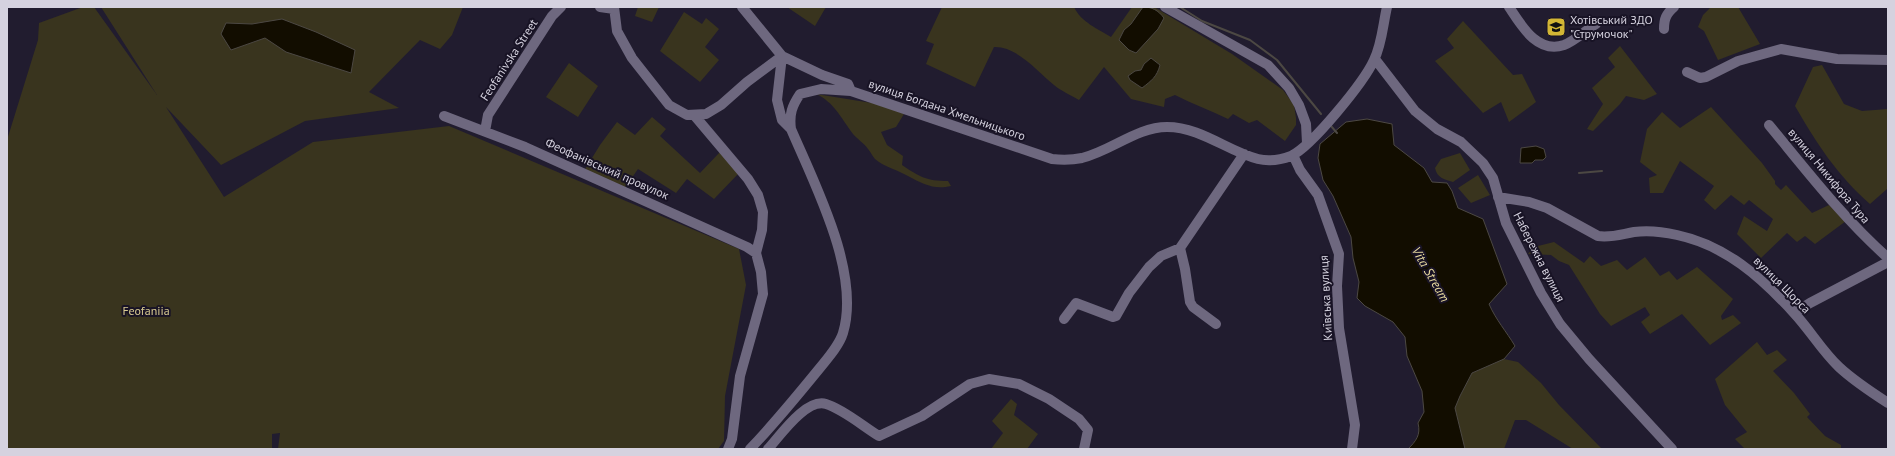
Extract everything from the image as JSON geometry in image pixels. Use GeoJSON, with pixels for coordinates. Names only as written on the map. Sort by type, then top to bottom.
{"type":"FeatureCollection","features":[{"type":"Feature","properties":{"kind":"street","name":"Feofanivska Street"},"geometry":{"type":"LineString","coordinates":[[485,131],[488,115],[552,16],[561,7]]}},
{"type":"Feature","properties":{"kind":"street"},"geometry":{"type":"LineString","coordinates":[[600,7],[614,8],[617,31],[632,58],[669,105],[687,115],[706,114],[721,105],[747,82],[782,56]]}},
{"type":"Feature","properties":{"kind":"street"},"geometry":{"type":"LineString","coordinates":[[742,7],[782,56],[822,75],[848,84],[851,91]]}},
{"type":"Feature","properties":{"kind":"street"},"geometry":{"type":"LineString","coordinates":[[1165,7],[1268,65],[1289,88],[1299,105],[1306,124],[1307,143]]}},
{"type":"Feature","properties":{"kind":"street","name":"вулиця Богдана Хмельницького"},"geometry":{"type":"LineString","coordinates":[[750,449],[828,358],[842,335],[848,308],[842,260],[824,206],[791,129],[789,118],[792,106],[800,94],[820,89],[851,91],[1052,159],[1069,160],[1084,158],[1153,129],[1167,127],[1180,128],[1198,133],[1244,154],[1268,161],[1282,159],[1293,155],[1307,143],[1338,110],[1368,72],[1375,59],[1387,7]]}},
{"type":"Feature","properties":{"kind":"street"},"geometry":{"type":"LineString","coordinates":[[1509,7],[1526,32],[1542,44],[1554,46],[1565,44],[1596,24]]}},
{"type":"Feature","properties":{"kind":"street"},"geometry":{"type":"LineString","coordinates":[[1664,29],[1664,20],[1674,7]]}},
{"type":"Feature","properties":{"kind":"street"},"geometry":{"type":"LineString","coordinates":[[1687,72],[1700,78],[1706,77],[1738,61],[1781,49],[1837,59],[1888,60]]}},
{"type":"Feature","properties":{"kind":"street"},"geometry":{"type":"LineString","coordinates":[[782,56],[776,100],[782,120],[791,129]]}},
{"type":"Feature","properties":{"kind":"street","name":"Набережна вулиця"},"geometry":{"type":"LineString","coordinates":[[1375,59],[1415,111],[1437,129],[1461,142],[1483,163],[1493,178],[1506,223],[1541,293],[1560,324],[1589,360],[1672,449]]}},
{"type":"Feature","properties":{"kind":"street"},"geometry":{"type":"LineString","coordinates":[[694,115],[748,179],[758,195],[763,212],[762,230],[756,253],[761,272],[763,294],[740,376],[732,439],[728,449]]}},
{"type":"Feature","properties":{"kind":"street","name":"Феофанівський провулок"},"geometry":{"type":"LineString","coordinates":[[444,116],[485,131],[747,246],[756,253]]}},
{"type":"Feature","properties":{"kind":"street","name":"вулиця Никифора Тура"},"geometry":{"type":"LineString","coordinates":[[1769,125],[1834,204],[1862,235],[1888,258]]}},
{"type":"Feature","properties":{"kind":"street"},"geometry":{"type":"LineString","coordinates":[[1064,320],[1076,303],[1116,316],[1128,293],[1149,267],[1161,256],[1180,248],[1244,154]]}},
{"type":"Feature","properties":{"kind":"street","name":"Київська вулиця"},"geometry":{"type":"LineString","coordinates":[[1293,155],[1300,170],[1318,195],[1339,254],[1339,328],[1355,425],[1352,449]]}},
{"type":"Feature","properties":{"kind":"street","name":"вулиця Щорса"},"geometry":{"type":"LineString","coordinates":[[1498,197],[1528,202],[1548,208],[1598,236],[1607,237],[1636,232],[1658,232],[1693,239],[1729,255],[1752,271],[1794,313],[1839,367],[1864,387],[1888,403]]}},
{"type":"Feature","properties":{"kind":"street"},"geometry":{"type":"LineString","coordinates":[[1180,248],[1190,302],[1193,307],[1216,324]]}},
{"type":"Feature","properties":{"kind":"street"},"geometry":{"type":"LineString","coordinates":[[1794,313],[1888,262]]}},
{"type":"Feature","properties":{"kind":"street"},"geometry":{"type":"LineString","coordinates":[[768,449],[801,412],[814,405],[825,404],[878,436],[922,416],[970,384],[989,379],[1019,384],[1049,399],[1079,419],[1088,430],[1084,449]]}},
{"type":"Feature","properties":{"kind":"green space","name":"Feofaniia"},"geometry":{"type":"Polygon","coordinates":[[[83,7],[94,7],[157,95],[101,7],[463,7],[452,35],[440,49],[420,40],[369,92],[399,108],[305,121],[221,165],[166,107],[224,197],[313,142],[449,126],[739,249],[746,285],[725,396],[724,441],[718,449],[278,449],[280,433],[272,434],[272,449],[7,449],[7,140],[38,40],[39,23],[83,7]]]}},
{"type":"Feature","properties":{"kind":"green space"},"geometry":{"type":"Polygon","coordinates":[[[638,7],[659,7],[652,22],[635,16],[638,7]]]}},
{"type":"Feature","properties":{"kind":"green space"},"geometry":{"type":"Polygon","coordinates":[[[787,7],[826,7],[815,26],[787,7]]]}},
{"type":"Feature","properties":{"kind":"green space"},"geometry":{"type":"Polygon","coordinates":[[[942,7],[1074,7],[1085,21],[1111,37],[1132,7],[1154,7],[1232,54],[1283,90],[1294,105],[1296,125],[1285,141],[1257,120],[1249,123],[1233,114],[1228,119],[1175,95],[1165,99],[1164,107],[1131,99],[1104,67],[1079,100],[1057,87],[1019,55],[1003,48],[994,47],[975,87],[926,64],[934,44],[926,41],[942,7]]]}},
{"type":"Feature","properties":{"kind":"green space"},"geometry":{"type":"Polygon","coordinates":[[[1738,7],[1760,44],[1718,60],[1704,31],[1698,27],[1703,15],[1710,8],[1738,7]]]}},
{"type":"Feature","properties":{"kind":"green space"},"geometry":{"type":"Polygon","coordinates":[[[684,12],[702,24],[706,18],[719,29],[705,47],[719,60],[700,82],[660,51],[684,12]]]}},
{"type":"Feature","properties":{"kind":"green space"},"geometry":{"type":"Polygon","coordinates":[[[1463,21],[1513,75],[1522,74],[1536,102],[1509,122],[1501,102],[1483,113],[1435,61],[1454,48],[1447,39],[1463,21]]]}},
{"type":"Feature","properties":{"kind":"green space"},"geometry":{"type":"Polygon","coordinates":[[[1620,46],[1657,94],[1644,100],[1626,96],[1593,131],[1587,129],[1603,104],[1592,88],[1615,67],[1608,58],[1620,46]]]}},
{"type":"Feature","properties":{"kind":"green space"},"geometry":{"type":"Polygon","coordinates":[[[569,63],[598,86],[578,117],[546,97],[569,63]]]}},
{"type":"Feature","properties":{"kind":"green space"},"geometry":{"type":"Polygon","coordinates":[[[1822,65],[1844,104],[1862,111],[1888,109],[1888,190],[1887,189],[1870,204],[1847,182],[1828,158],[1795,106],[1813,67],[1822,65]]]}},
{"type":"Feature","properties":{"kind":"green space"},"geometry":{"type":"Polygon","coordinates":[[[816,94],[878,104],[904,114],[896,127],[881,132],[887,145],[903,156],[902,165],[908,169],[929,179],[948,181],[951,186],[929,186],[879,162],[874,158],[865,145],[853,134],[841,116],[828,101],[816,94]]]}},
{"type":"Feature","properties":{"kind":"green space"},"geometry":{"type":"Polygon","coordinates":[[[1711,107],[1762,163],[1775,181],[1775,184],[1781,190],[1786,185],[1812,213],[1829,205],[1846,221],[1815,244],[1805,236],[1797,242],[1787,233],[1761,258],[1737,234],[1744,216],[1767,231],[1773,219],[1749,200],[1744,205],[1731,195],[1715,210],[1704,200],[1714,186],[1680,161],[1663,193],[1650,193],[1649,178],[1657,175],[1640,162],[1647,129],[1662,112],[1680,128],[1711,107]]]}},
{"type":"Feature","properties":{"kind":"green space"},"geometry":{"type":"Polygon","coordinates":[[[652,117],[666,129],[660,136],[700,173],[720,152],[739,173],[714,199],[687,179],[676,193],[638,169],[624,189],[584,171],[600,145],[617,122],[635,135],[652,117]]]}},
{"type":"Feature","properties":{"kind":"green space"},"geometry":{"type":"Polygon","coordinates":[[[1460,153],[1470,170],[1453,182],[1444,179],[1437,174],[1435,168],[1441,159],[1460,153]]]}},
{"type":"Feature","properties":{"kind":"green space"},"geometry":{"type":"Polygon","coordinates":[[[1478,175],[1490,195],[1471,203],[1458,188],[1478,175]]]}},
{"type":"Feature","properties":{"kind":"green space"},"geometry":{"type":"Polygon","coordinates":[[[1554,242],[1584,263],[1590,256],[1601,266],[1617,260],[1627,270],[1645,257],[1660,276],[1669,271],[1677,280],[1697,267],[1733,299],[1721,316],[1722,320],[1733,315],[1741,323],[1710,345],[1682,314],[1650,334],[1641,322],[1650,315],[1645,307],[1611,326],[1600,314],[1569,265],[1559,261],[1551,255],[1528,254],[1534,247],[1554,242]]]}},
{"type":"Feature","properties":{"kind":"green space"},"geometry":{"type":"Polygon","coordinates":[[[1757,342],[1767,355],[1777,350],[1787,360],[1773,371],[1794,393],[1810,414],[1807,417],[1825,436],[1841,445],[1841,449],[1745,449],[1735,439],[1747,432],[1725,405],[1715,379],[1757,342]]]}},
{"type":"Feature","properties":{"kind":"green space"},"geometry":{"type":"Polygon","coordinates":[[[1504,359],[1518,362],[1541,383],[1559,405],[1602,449],[1573,449],[1526,420],[1515,420],[1504,449],[1465,449],[1454,408],[1472,373],[1504,359]]]}},
{"type":"Feature","properties":{"kind":"green space"},"geometry":{"type":"Polygon","coordinates":[[[1011,399],[1017,404],[1014,415],[1038,434],[1027,449],[991,449],[1003,433],[992,421],[1011,399]]]}},
{"type":"Feature","properties":{"kind":"water"},"geometry":{"type":"Polygon","coordinates":[[[1143,7],[1155,10],[1164,18],[1158,29],[1136,53],[1129,50],[1119,40],[1124,30],[1131,24],[1143,7]]]}},
{"type":"Feature","properties":{"kind":"water"},"geometry":{"type":"Polygon","coordinates":[[[282,19],[316,32],[355,50],[351,73],[286,52],[265,38],[231,50],[221,34],[226,23],[252,24],[282,19]]]}},
{"type":"Feature","properties":{"kind":"water"},"geometry":{"type":"Polygon","coordinates":[[[1151,58],[1160,65],[1159,69],[1151,81],[1142,88],[1130,80],[1128,76],[1135,71],[1141,70],[1144,64],[1151,58]]]}},
{"type":"Feature","properties":{"kind":"water"},"geometry":{"type":"Polygon","coordinates":[[[1367,119],[1392,124],[1394,145],[1424,168],[1432,182],[1447,183],[1452,191],[1458,208],[1483,219],[1507,284],[1489,304],[1515,346],[1504,359],[1472,373],[1460,396],[1455,408],[1465,449],[1408,449],[1417,438],[1419,431],[1418,423],[1424,412],[1422,391],[1407,356],[1405,337],[1393,322],[1365,306],[1357,298],[1359,282],[1353,258],[1351,237],[1333,196],[1323,180],[1318,158],[1320,144],[1346,122],[1367,119]]]}},
{"type":"Feature","properties":{"kind":"water"},"geometry":{"type":"Polygon","coordinates":[[[1536,146],[1544,149],[1546,157],[1543,160],[1535,160],[1532,163],[1520,163],[1521,148],[1536,146]]]}},
{"type":"Feature","properties":{"kind":"waterway","name":"Vita Stream"},"geometry":{"type":"LineString","coordinates":[[1180,7],[1202,21],[1250,40],[1277,60],[1321,114]]}},
{"type":"Feature","properties":{"kind":"waterway","name":"Vita Stream"},"geometry":{"type":"LineString","coordinates":[[1331,126],[1337,133]]}},
{"type":"Feature","properties":{"kind":"waterway"},"geometry":{"type":"LineString","coordinates":[[1579,173],[1602,171]]}},
{"type":"Feature","properties":{"kind":"place","name":"Хотівський ЗДО \"Струмочок\""},"geometry":{"type":"Point","coordinates":[1556,27]}}]}
